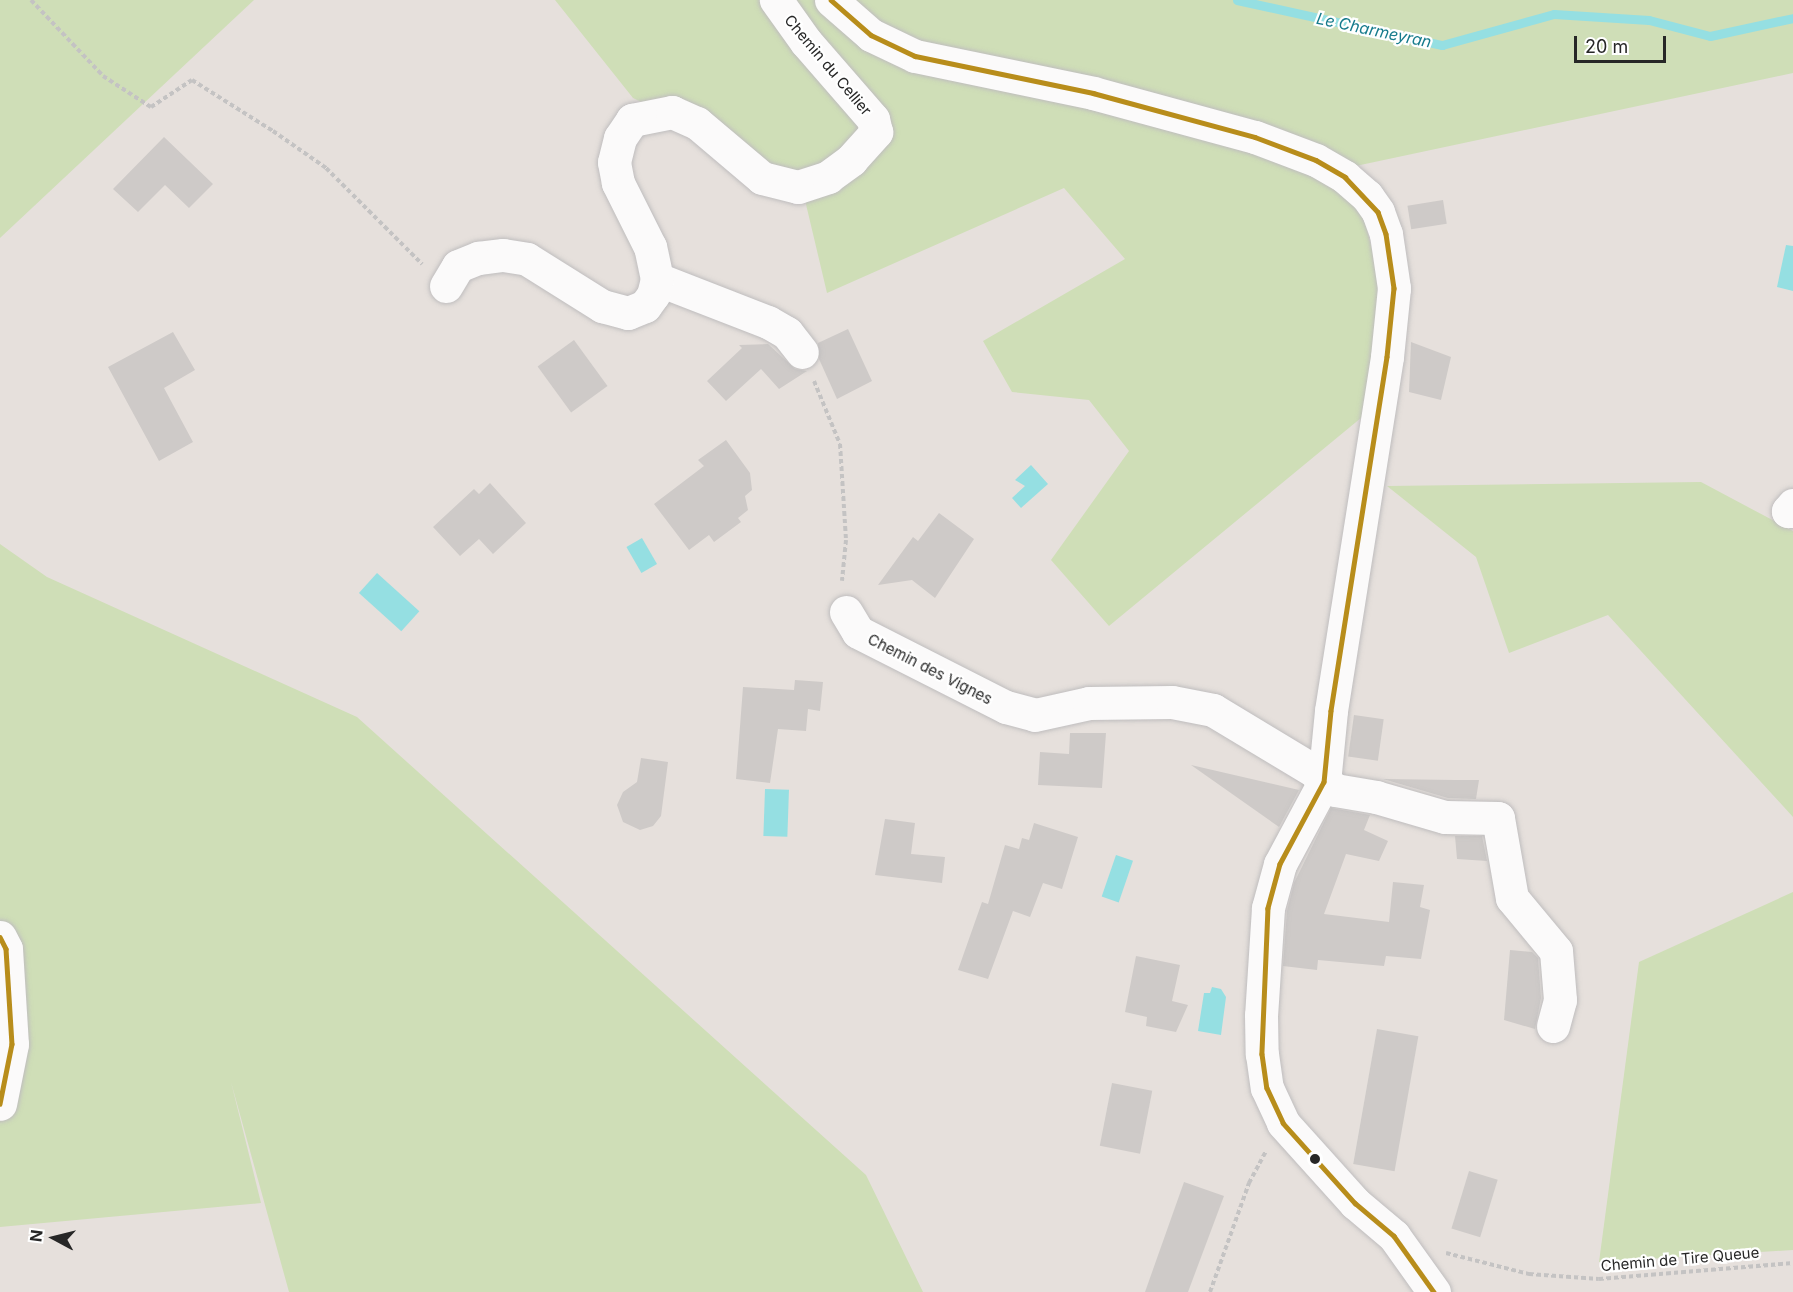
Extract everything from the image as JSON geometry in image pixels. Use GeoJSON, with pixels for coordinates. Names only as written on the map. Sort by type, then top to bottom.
{"type":"FeatureCollection","features":[{"type":"Feature","properties":{"kind":"street","name":"Chemin du Cellier"},"geometry":{"type":"LineString","coordinates":[[657,279],[650,247],[618,183],[614,162],[620,138],[632,120],[672,112],[697,123],[762,178],[798,187],[828,177],[851,160],[876,132],[873,119],[806,42],[776,0]]}},
{"type":"Feature","properties":{"kind":"street"},"geometry":{"type":"LineString","coordinates":[[831,0],[871,35],[915,56],[1093,93],[1255,137],[1316,160],[1345,177],[1378,212],[1390,252],[1394,288],[1324,782],[1280,864],[1268,908],[1262,1054],[1267,1088],[1283,1123],[1355,1203],[1394,1236],[1434,1292]]}},
{"type":"Feature","properties":{"kind":"street"},"geometry":{"type":"LineString","coordinates":[[446,286],[458,266],[478,258],[503,255],[527,259],[602,306],[628,313],[645,306],[657,279],[768,322],[787,333],[802,352]]}},
{"type":"Feature","properties":{"kind":"street"},"geometry":{"type":"LineString","coordinates":[[1793,505],[1788,511],[1793,511]]}},
{"type":"Feature","properties":{"kind":"street","name":"Chemin des Vignes"},"geometry":{"type":"LineString","coordinates":[[846,612],[858,632],[1006,707],[1035,715],[1089,703],[1172,702],[1212,710],[1314,771],[1335,790],[1445,817],[1498,818],[1512,898],[1556,951],[1560,1000],[1553,1026]]}},
{"type":"Feature","properties":{"kind":"street"},"geometry":{"type":"LineString","coordinates":[[0,937],[6,949],[12,1044],[0,1104]]}},
{"type":"Feature","properties":{"kind":"path"},"geometry":{"type":"LineString","coordinates":[[31,0],[103,76],[151,107],[192,80],[273,131],[326,168],[446,286]]}},
{"type":"Feature","properties":{"kind":"path"},"geometry":{"type":"LineString","coordinates":[[802,352],[840,444],[846,540],[842,586],[846,612]]}},
{"type":"Feature","properties":{"kind":"path"},"geometry":{"type":"LineString","coordinates":[[1210,1292],[1254,1172],[1283,1123]]}},
{"type":"Feature","properties":{"kind":"path","name":"Chemin de Tire Queue"},"geometry":{"type":"LineString","coordinates":[[1394,1236],[1529,1274],[1599,1280],[1793,1263]]}},
{"type":"Feature","properties":{"kind":"green space"},"geometry":{"type":"Polygon","coordinates":[[[0,0],[254,0],[0,238],[0,0]]]}},
{"type":"Feature","properties":{"kind":"green space"},"geometry":{"type":"Polygon","coordinates":[[[555,0],[1793,0],[1793,73],[1351,167],[1383,293],[1367,413],[1109,626],[1051,560],[1129,451],[1089,400],[1012,392],[983,341],[1125,259],[1064,188],[827,293],[800,179],[633,98],[555,0]]]}},
{"type":"Feature","properties":{"kind":"green space"},"geometry":{"type":"Polygon","coordinates":[[[1701,482],[1793,531],[1793,817],[1608,615],[1509,653],[1476,557],[1387,486],[1701,482]]]}},
{"type":"Feature","properties":{"kind":"green space"},"geometry":{"type":"Polygon","coordinates":[[[0,544],[47,577],[357,717],[866,1175],[923,1292],[289,1292],[231,1082],[261,1203],[0,1227],[0,544]]]}},
{"type":"Feature","properties":{"kind":"green space"},"geometry":{"type":"Polygon","coordinates":[[[1793,892],[1793,1250],[1599,1262],[1639,962],[1793,892]]]}},
{"type":"Feature","properties":{"kind":"water"},"geometry":{"type":"Polygon","coordinates":[[[1786,245],[1793,246],[1793,291],[1777,287],[1786,245]]]}},
{"type":"Feature","properties":{"kind":"water"},"geometry":{"type":"Polygon","coordinates":[[[1031,465],[1048,484],[1021,508],[1012,498],[1025,486],[1015,480],[1031,465]]]}},
{"type":"Feature","properties":{"kind":"water"},"geometry":{"type":"Polygon","coordinates":[[[642,538],[657,564],[641,573],[626,547],[642,538]]]}},
{"type":"Feature","properties":{"kind":"water"},"geometry":{"type":"Polygon","coordinates":[[[377,573],[419,611],[401,631],[359,593],[377,573]]]}},
{"type":"Feature","properties":{"kind":"water"},"geometry":{"type":"Polygon","coordinates":[[[765,789],[789,790],[787,837],[763,836],[765,789]]]}},
{"type":"Feature","properties":{"kind":"water"},"geometry":{"type":"Polygon","coordinates":[[[1116,855],[1133,861],[1119,902],[1102,897],[1116,855]]]}},
{"type":"Feature","properties":{"kind":"water"},"geometry":{"type":"Polygon","coordinates":[[[1212,987],[1221,989],[1226,997],[1221,1035],[1198,1031],[1204,993],[1210,993],[1212,987]]]}},
{"type":"Feature","properties":{"kind":"building"},"geometry":{"type":"Polygon","coordinates":[[[164,137],[213,184],[189,208],[165,185],[138,212],[113,189],[164,137]]]}},
{"type":"Feature","properties":{"kind":"building"},"geometry":{"type":"Polygon","coordinates":[[[1443,200],[1447,224],[1411,229],[1407,206],[1443,200]]]}},
{"type":"Feature","properties":{"kind":"building"},"geometry":{"type":"Polygon","coordinates":[[[848,329],[872,381],[837,399],[819,359],[818,343],[848,329]]]}},
{"type":"Feature","properties":{"kind":"building"},"geometry":{"type":"Polygon","coordinates":[[[173,332],[195,370],[164,388],[193,442],[159,461],[108,367],[173,332]]]}},
{"type":"Feature","properties":{"kind":"building"},"geometry":{"type":"Polygon","coordinates":[[[574,340],[608,386],[571,413],[538,366],[574,340]]]}},
{"type":"Feature","properties":{"kind":"building"},"geometry":{"type":"Polygon","coordinates":[[[1411,342],[1451,357],[1441,400],[1409,392],[1411,342]]]}},
{"type":"Feature","properties":{"kind":"building"},"geometry":{"type":"Polygon","coordinates":[[[768,344],[795,369],[807,371],[779,389],[761,369],[726,401],[707,381],[742,348],[739,345],[768,344]]]}},
{"type":"Feature","properties":{"kind":"building"},"geometry":{"type":"Polygon","coordinates":[[[726,440],[750,473],[752,490],[745,496],[748,510],[738,518],[741,522],[714,542],[709,535],[689,550],[654,504],[704,466],[698,460],[726,440]]]}},
{"type":"Feature","properties":{"kind":"building"},"geometry":{"type":"Polygon","coordinates":[[[490,483],[526,523],[493,554],[479,539],[460,556],[433,527],[474,489],[479,494],[490,483]]]}},
{"type":"Feature","properties":{"kind":"building"},"geometry":{"type":"Polygon","coordinates":[[[939,513],[974,539],[935,598],[912,580],[878,585],[913,537],[918,541],[939,513]]]}},
{"type":"Feature","properties":{"kind":"building"},"geometry":{"type":"Polygon","coordinates":[[[795,680],[823,682],[820,711],[808,709],[806,731],[778,729],[770,783],[736,779],[743,687],[794,690],[795,680]]]}},
{"type":"Feature","properties":{"kind":"building"},"geometry":{"type":"Polygon","coordinates":[[[1354,715],[1384,719],[1378,761],[1348,757],[1354,715]]]}},
{"type":"Feature","properties":{"kind":"building"},"geometry":{"type":"Polygon","coordinates":[[[1070,733],[1106,733],[1102,788],[1038,785],[1040,752],[1069,754],[1070,733]]]}},
{"type":"Feature","properties":{"kind":"building"},"geometry":{"type":"Polygon","coordinates":[[[641,758],[668,762],[661,816],[653,826],[640,830],[623,822],[617,805],[623,792],[637,782],[641,758]]]}},
{"type":"Feature","properties":{"kind":"building"},"geometry":{"type":"Polygon","coordinates":[[[1191,765],[1299,790],[1279,827],[1191,765]]]}},
{"type":"Feature","properties":{"kind":"building"},"geometry":{"type":"Polygon","coordinates":[[[1383,779],[1479,780],[1476,799],[1448,798],[1383,779]]]}},
{"type":"Feature","properties":{"kind":"building"},"geometry":{"type":"Polygon","coordinates":[[[1331,808],[1370,815],[1364,830],[1388,841],[1379,861],[1346,854],[1324,914],[1389,922],[1393,882],[1424,885],[1420,907],[1430,910],[1421,959],[1386,956],[1384,966],[1318,960],[1317,970],[1283,966],[1287,911],[1294,883],[1331,808]]]}},
{"type":"Feature","properties":{"kind":"building"},"geometry":{"type":"Polygon","coordinates":[[[885,819],[915,823],[911,854],[945,857],[942,883],[875,875],[885,819]]]}},
{"type":"Feature","properties":{"kind":"building"},"geometry":{"type":"Polygon","coordinates":[[[1034,823],[1078,837],[1062,889],[1043,883],[1030,917],[1013,911],[988,979],[958,970],[982,902],[988,904],[1005,845],[1019,849],[1022,838],[1029,840],[1034,823]]]}},
{"type":"Feature","properties":{"kind":"building"},"geometry":{"type":"Polygon","coordinates":[[[1455,836],[1482,836],[1487,861],[1457,859],[1455,836]]]}},
{"type":"Feature","properties":{"kind":"building"},"geometry":{"type":"Polygon","coordinates":[[[1510,950],[1532,952],[1538,958],[1541,998],[1535,1029],[1504,1020],[1510,950]]]}},
{"type":"Feature","properties":{"kind":"building"},"geometry":{"type":"Polygon","coordinates":[[[1136,956],[1180,965],[1172,1001],[1188,1005],[1176,1032],[1146,1026],[1147,1017],[1125,1012],[1136,956]]]}},
{"type":"Feature","properties":{"kind":"building"},"geometry":{"type":"Polygon","coordinates":[[[1377,1029],[1418,1036],[1395,1171],[1353,1164],[1377,1029]]]}},
{"type":"Feature","properties":{"kind":"building"},"geometry":{"type":"Polygon","coordinates":[[[1112,1083],[1152,1091],[1140,1154],[1100,1146],[1112,1083]]]}},
{"type":"Feature","properties":{"kind":"building"},"geometry":{"type":"Polygon","coordinates":[[[1469,1171],[1498,1180],[1480,1237],[1451,1228],[1469,1171]]]}},
{"type":"Feature","properties":{"kind":"building"},"geometry":{"type":"Polygon","coordinates":[[[1184,1182],[1224,1196],[1188,1292],[1145,1292],[1184,1182]]]}},
{"type":"Feature","properties":{"kind":"waterway","name":"Le Charmeyran"},"geometry":{"type":"LineString","coordinates":[[1237,0],[1442,45],[1554,14],[1649,20],[1710,36],[1793,18]]}},
{"type":"Feature","properties":{"kind":"transit line"},"geometry":{"type":"LineString","coordinates":[[831,0],[871,35],[915,56],[1093,93],[1255,137],[1316,160],[1345,177],[1378,212],[1386,234],[1394,288],[1387,357],[1331,711],[1324,782],[1280,864],[1268,908],[1262,1054],[1267,1088],[1283,1123],[1355,1203],[1394,1236],[1434,1292]]}},
{"type":"Feature","properties":{"kind":"transit line"},"geometry":{"type":"LineString","coordinates":[[0,937],[6,949],[12,1044],[0,1104]]}}]}
